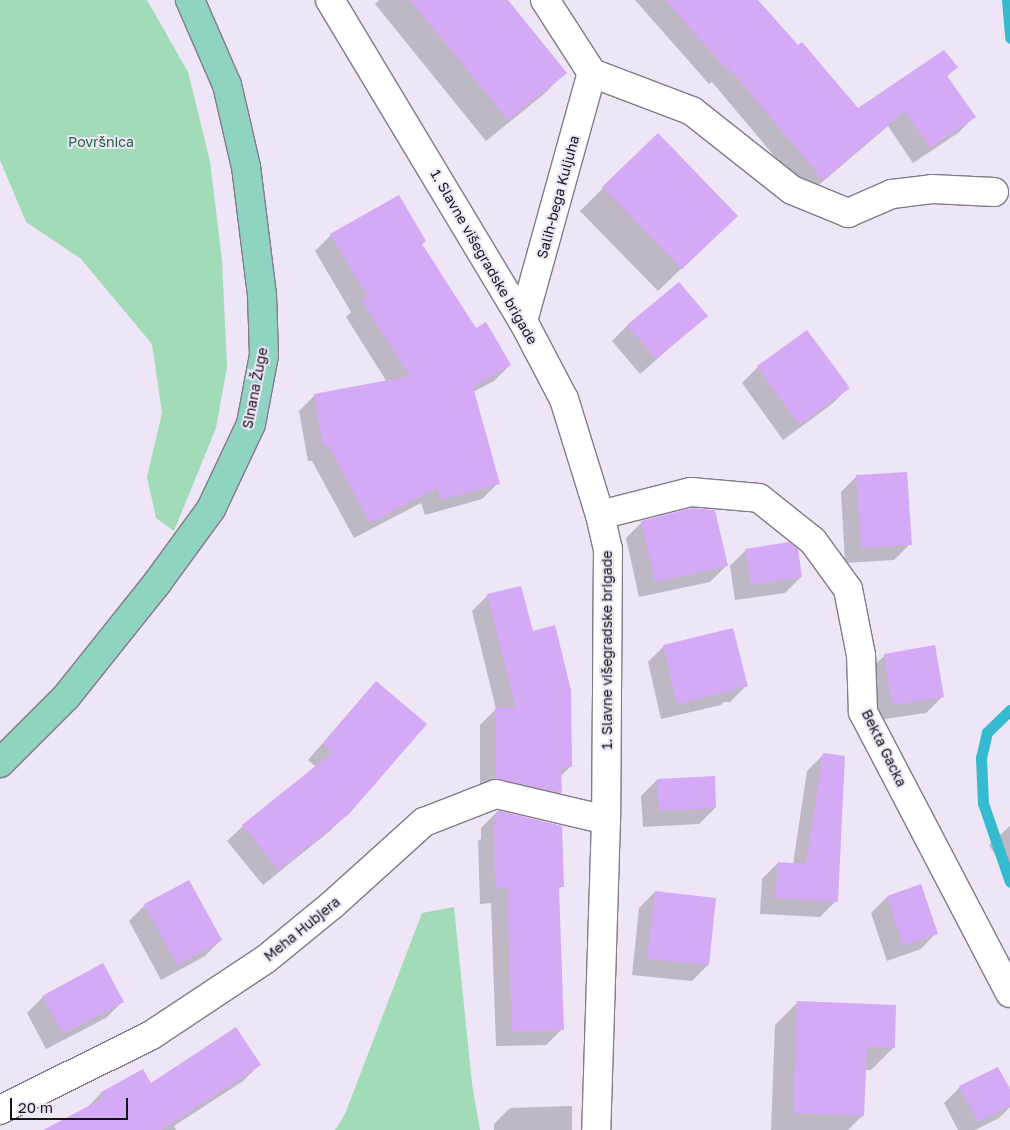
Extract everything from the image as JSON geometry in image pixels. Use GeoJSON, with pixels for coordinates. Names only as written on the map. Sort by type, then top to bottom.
{"type":"FeatureCollection","features":[{"type":"Feature","properties":{"kind":"main road","name":"Sinana Žuge"},"geometry":{"type":"LineString","coordinates":[[0,763],[66,697],[157,583],[211,509],[251,424],[264,355],[262,295],[246,167],[227,85],[190,0]]}},
{"type":"Feature","properties":{"kind":"street","name":"1. Slavne višegradske brigade"},"geometry":{"type":"LineString","coordinates":[[330,0],[523,321],[564,399],[600,514],[608,550],[606,820],[596,1130]]}},
{"type":"Feature","properties":{"kind":"street"},"geometry":{"type":"LineString","coordinates":[[545,0],[592,73],[692,111],[792,190],[848,213],[892,194],[932,189],[994,192]]}},
{"type":"Feature","properties":{"kind":"street","name":"Salih-bega Kuljuha"},"geometry":{"type":"LineString","coordinates":[[523,321],[592,73]]}},
{"type":"Feature","properties":{"kind":"street","name":"Bekta Gacka"},"geometry":{"type":"LineString","coordinates":[[600,514],[691,492],[760,498],[813,541],[848,589],[861,655],[863,712],[1010,993]]}},
{"type":"Feature","properties":{"kind":"street","name":"Meha Hubjera"},"geometry":{"type":"LineString","coordinates":[[0,1110],[150,1036],[266,959],[332,905],[424,822],[496,794],[606,820]]}},
{"type":"Feature","properties":{"kind":"green space","name":"Površnica"},"geometry":{"type":"Polygon","coordinates":[[[0,0],[147,0],[188,72],[210,161],[222,260],[227,367],[216,428],[174,531],[156,518],[147,477],[162,413],[152,344],[81,259],[26,222],[0,160],[0,0]]]}},
{"type":"Feature","properties":{"kind":"green space"},"geometry":{"type":"Polygon","coordinates":[[[454,907],[472,1084],[480,1130],[335,1130],[345,1114],[422,913],[454,907]]]}},
{"type":"Feature","properties":{"kind":"building"},"geometry":{"type":"Polygon","coordinates":[[[410,0],[508,0],[567,73],[508,120],[410,0]]]}},
{"type":"Feature","properties":{"kind":"building"},"geometry":{"type":"Polygon","coordinates":[[[665,0],[758,0],[798,45],[802,42],[858,108],[944,50],[958,67],[947,76],[976,117],[930,148],[905,111],[823,180],[728,67],[726,69],[665,0]]]}},
{"type":"Feature","properties":{"kind":"building"},"geometry":{"type":"Polygon","coordinates":[[[658,133],[738,216],[682,269],[602,187],[658,133]]]}},
{"type":"Feature","properties":{"kind":"building"},"geometry":{"type":"Polygon","coordinates":[[[399,195],[426,241],[422,244],[476,328],[486,322],[511,365],[473,387],[500,484],[441,500],[437,488],[370,523],[328,445],[323,446],[314,394],[410,376],[361,300],[367,296],[330,234],[399,195]]]}},
{"type":"Feature","properties":{"kind":"building"},"geometry":{"type":"Polygon","coordinates":[[[679,282],[708,316],[656,359],[627,325],[679,282]]]}},
{"type":"Feature","properties":{"kind":"building"},"geometry":{"type":"Polygon","coordinates":[[[807,330],[850,388],[799,425],[757,366],[807,330]]]}},
{"type":"Feature","properties":{"kind":"building"},"geometry":{"type":"Polygon","coordinates":[[[907,472],[912,545],[861,548],[856,475],[907,472]]]}},
{"type":"Feature","properties":{"kind":"building"},"geometry":{"type":"Polygon","coordinates":[[[692,508],[715,510],[728,566],[655,582],[641,521],[692,508]]]}},
{"type":"Feature","properties":{"kind":"building"},"geometry":{"type":"Polygon","coordinates":[[[789,542],[798,549],[802,577],[751,585],[745,549],[789,542]]]}},
{"type":"Feature","properties":{"kind":"building"},"geometry":{"type":"Polygon","coordinates":[[[521,586],[533,631],[555,625],[571,690],[572,767],[561,767],[562,793],[496,779],[495,708],[516,708],[487,594],[521,586]]]}},
{"type":"Feature","properties":{"kind":"building"},"geometry":{"type":"Polygon","coordinates":[[[733,628],[748,687],[738,686],[738,689],[677,704],[663,645],[733,628]]]}},
{"type":"Feature","properties":{"kind":"building"},"geometry":{"type":"Polygon","coordinates":[[[935,645],[944,697],[892,705],[884,654],[935,645]]]}},
{"type":"Feature","properties":{"kind":"building"},"geometry":{"type":"Polygon","coordinates":[[[376,681],[427,724],[349,814],[279,870],[242,825],[333,752],[323,743],[376,681]]]}},
{"type":"Feature","properties":{"kind":"building"},"geometry":{"type":"Polygon","coordinates":[[[823,753],[845,756],[838,902],[775,898],[778,862],[806,864],[823,753]]]}},
{"type":"Feature","properties":{"kind":"building"},"geometry":{"type":"Polygon","coordinates":[[[715,776],[716,808],[659,811],[657,779],[715,776]]]}},
{"type":"Feature","properties":{"kind":"building"},"geometry":{"type":"Polygon","coordinates":[[[497,810],[562,826],[564,887],[559,887],[564,1030],[512,1031],[507,888],[495,888],[494,824],[496,824],[497,810]]]}},
{"type":"Feature","properties":{"kind":"building"},"geometry":{"type":"Polygon","coordinates":[[[189,880],[222,940],[177,965],[144,904],[189,880]]]}},
{"type":"Feature","properties":{"kind":"building"},"geometry":{"type":"Polygon","coordinates":[[[921,884],[938,934],[903,946],[887,896],[921,884]]]}},
{"type":"Feature","properties":{"kind":"building"},"geometry":{"type":"Polygon","coordinates":[[[655,891],[716,898],[709,965],[647,959],[655,891]]]}},
{"type":"Feature","properties":{"kind":"building"},"geometry":{"type":"Polygon","coordinates":[[[103,963],[124,1002],[63,1034],[42,996],[103,963]]]}},
{"type":"Feature","properties":{"kind":"building"},"geometry":{"type":"Polygon","coordinates":[[[797,1001],[896,1005],[895,1048],[867,1046],[864,1116],[793,1113],[797,1001]]]}},
{"type":"Feature","properties":{"kind":"building"},"geometry":{"type":"Polygon","coordinates":[[[236,1027],[261,1065],[161,1130],[43,1130],[104,1098],[101,1092],[143,1069],[151,1083],[236,1027]]]}},
{"type":"Feature","properties":{"kind":"building"},"geometry":{"type":"Polygon","coordinates":[[[998,1067],[1010,1089],[1010,1106],[978,1122],[959,1086],[998,1067]]]}},
{"type":"Feature","properties":{"kind":"waterway"},"geometry":{"type":"LineString","coordinates":[[1007,0],[1010,38]]}},
{"type":"Feature","properties":{"kind":"waterway"},"geometry":{"type":"LineString","coordinates":[[1010,710],[987,732],[981,758],[983,803],[1010,882]]}}]}
